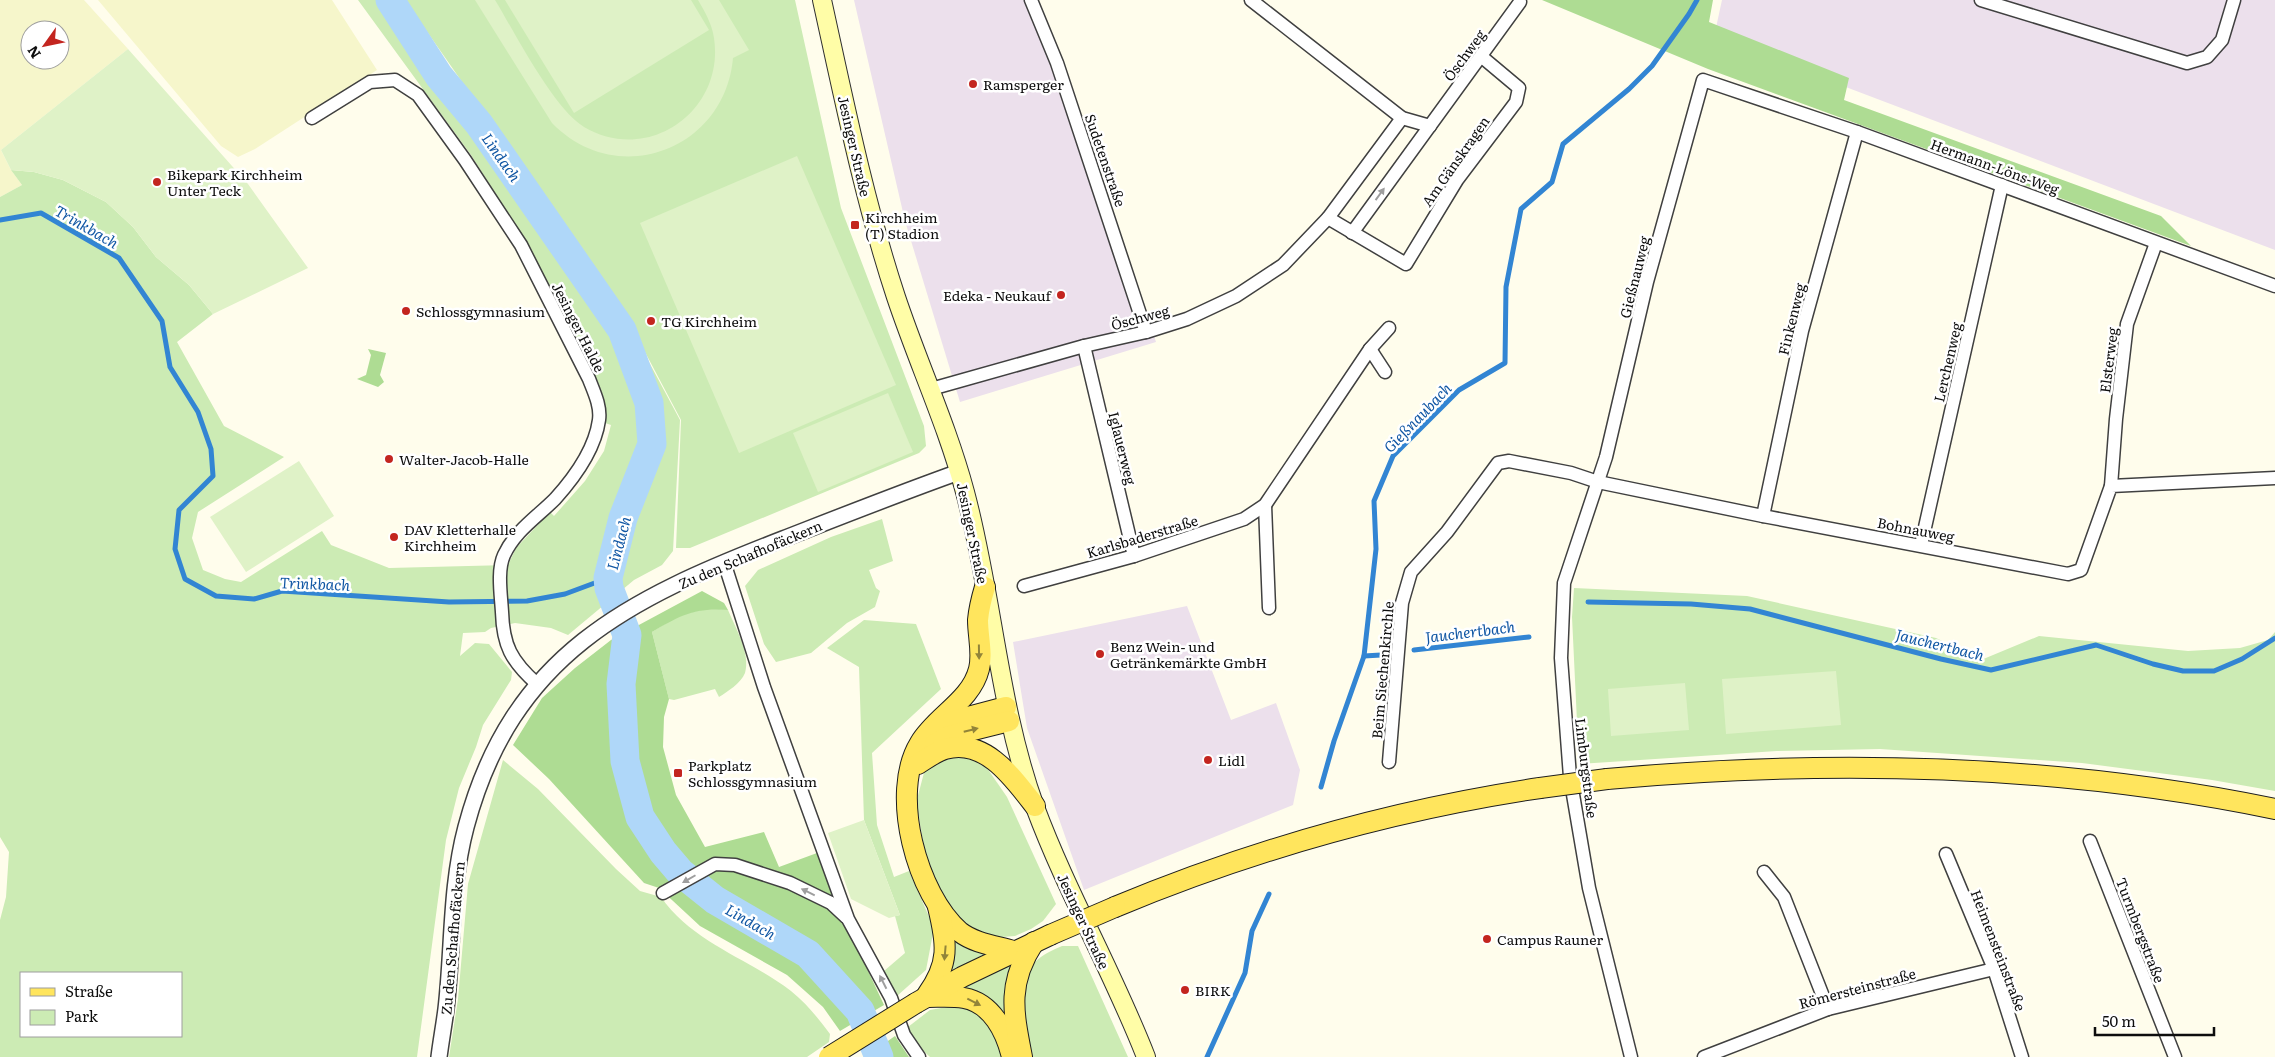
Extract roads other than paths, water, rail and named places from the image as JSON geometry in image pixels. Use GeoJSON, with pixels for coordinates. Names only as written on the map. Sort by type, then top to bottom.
{"type":"FeatureCollection","features":[{"type":"Feature","properties":{"kind":"main road","name":"Jesinger Straße"},"geometry":{"type":"LineString","coordinates":[[822,0],[868,203],[897,299],[931,389],[959,472],[984,587],[1008,714],[1035,806],[1058,865],[1146,1057]]}},
{"type":"Feature","properties":{"kind":"main road"},"geometry":{"type":"LineString","coordinates":[[914,769],[914,755],[920,742],[969,690],[976,675],[980,657],[978,619],[984,587]]}},
{"type":"Feature","properties":{"kind":"main road"},"geometry":{"type":"LineString","coordinates":[[920,742],[938,728],[957,720],[1008,714]]}},
{"type":"Feature","properties":{"kind":"main road"},"geometry":{"type":"LineString","coordinates":[[921,1000],[938,980],[946,948],[938,906],[916,856],[910,829],[907,790],[914,769],[929,749],[938,741],[1008,714]]}},
{"type":"Feature","properties":{"kind":"main road"},"geometry":{"type":"LineString","coordinates":[[914,769],[943,749],[953,747],[972,749],[988,756],[1007,772],[1035,806]]}},
{"type":"Feature","properties":{"kind":"main road"},"geometry":{"type":"LineString","coordinates":[[828,1057],[921,1000],[1013,951],[1115,907],[1222,865],[1338,829],[1442,805],[1540,788],[1670,773],[1800,768],[1883,768],[2052,778],[2129,786],[2275,809]]}},
{"type":"Feature","properties":{"kind":"main road"},"geometry":{"type":"LineString","coordinates":[[938,906],[960,932],[971,938],[1013,951]]}},
{"type":"Feature","properties":{"kind":"main road"},"geometry":{"type":"LineString","coordinates":[[1022,1057],[1016,1022],[1014,992],[1019,967],[1042,939]]}},
{"type":"Feature","properties":{"kind":"main road"},"geometry":{"type":"LineString","coordinates":[[921,1000],[966,998],[983,1007],[1001,1027],[1012,1057]]}},
{"type":"Feature","properties":{"kind":"street","name":"Sudetenstraße"},"geometry":{"type":"LineString","coordinates":[[1031,0],[1056,63],[1146,332]]}},
{"type":"Feature","properties":{"kind":"street"},"geometry":{"type":"LineString","coordinates":[[1251,0],[1402,118],[1430,126]]}},
{"type":"Feature","properties":{"kind":"street"},"geometry":{"type":"LineString","coordinates":[[1981,0],[2187,63],[2207,57],[2222,40],[2234,0]]}},
{"type":"Feature","properties":{"kind":"street","name":"Öschweg"},"geometry":{"type":"LineString","coordinates":[[1352,233],[1482,57],[1520,2]]}},
{"type":"Feature","properties":{"kind":"street","name":"Am Gänskragen"},"geometry":{"type":"LineString","coordinates":[[1352,233],[1406,264],[1457,180],[1516,102],[1519,88],[1482,57]]}},
{"type":"Feature","properties":{"kind":"street","name":"Jesinger Halde"},"geometry":{"type":"LineString","coordinates":[[312,118],[370,82],[395,80],[418,95],[465,160],[521,245],[590,379],[597,399],[599,418],[594,438],[584,459],[555,499],[514,536],[503,557],[501,579],[504,636],[512,657],[537,684]]}},
{"type":"Feature","properties":{"kind":"street","name":"Hermann-Löns-Weg"},"geometry":{"type":"LineString","coordinates":[[1703,80],[1857,132],[2275,286]]}},
{"type":"Feature","properties":{"kind":"street","name":"Gießnauweg"},"geometry":{"type":"LineString","coordinates":[[1598,482],[1606,457],[1647,282],[1703,80]]}},
{"type":"Feature","properties":{"kind":"street","name":"Öschweg"},"geometry":{"type":"LineString","coordinates":[[931,389],[1084,346],[1146,332],[1187,319],[1236,296],[1283,265],[1328,218],[1402,118]]}},
{"type":"Feature","properties":{"kind":"street","name":"Finkenweg"},"geometry":{"type":"LineString","coordinates":[[1763,516],[1802,331],[1857,132]]}},
{"type":"Feature","properties":{"kind":"street","name":"Lerchenweg"},"geometry":{"type":"LineString","coordinates":[[1921,545],[2002,185]]}},
{"type":"Feature","properties":{"kind":"street"},"geometry":{"type":"LineString","coordinates":[[1328,218],[1352,233]]}},
{"type":"Feature","properties":{"kind":"street","name":"Elsterweg"},"geometry":{"type":"LineString","coordinates":[[2111,486],[2116,419],[2127,324],[2156,242]]}},
{"type":"Feature","properties":{"kind":"street","name":"Karlsbaderstraße"},"geometry":{"type":"LineString","coordinates":[[1024,586],[1134,556],[1244,519],[1264,505],[1370,349],[1389,328]]}},
{"type":"Feature","properties":{"kind":"street","name":"Iglauerweg"},"geometry":{"type":"LineString","coordinates":[[1084,346],[1134,556]]}},
{"type":"Feature","properties":{"kind":"street"},"geometry":{"type":"LineString","coordinates":[[1370,349],[1385,372]]}},
{"type":"Feature","properties":{"kind":"street","name":"Bohnauweg"},"geometry":{"type":"LineString","coordinates":[[1498,463],[1509,461],[1571,473],[1598,482],[1763,516],[2068,574],[2081,570],[2111,486]]}},
{"type":"Feature","properties":{"kind":"street","name":"Beim Siechenkirchle"},"geometry":{"type":"LineString","coordinates":[[1389,762],[1402,603],[1411,572],[1447,532],[1498,463]]}},
{"type":"Feature","properties":{"kind":"street","name":"Zu den Schafhofäckern"},"geometry":{"type":"LineString","coordinates":[[439,1057],[446,1010],[457,871],[465,829],[477,790],[502,735],[537,684],[584,640],[611,620],[646,599],[724,562],[959,472]]}},
{"type":"Feature","properties":{"kind":"street"},"geometry":{"type":"LineString","coordinates":[[2111,486],[2275,478]]}},
{"type":"Feature","properties":{"kind":"street","name":"Limburgstraße"},"geometry":{"type":"LineString","coordinates":[[1598,482],[1564,582],[1561,658],[1570,777],[1589,888],[1631,1057]]}},
{"type":"Feature","properties":{"kind":"street"},"geometry":{"type":"LineString","coordinates":[[1264,505],[1269,608]]}},
{"type":"Feature","properties":{"kind":"street"},"geometry":{"type":"LineString","coordinates":[[724,562],[764,687],[848,918],[891,998],[904,1035],[919,1057]]}},
{"type":"Feature","properties":{"kind":"street","name":"Turmbergstraße"},"geometry":{"type":"LineString","coordinates":[[2090,841],[2175,1057]]}},
{"type":"Feature","properties":{"kind":"street","name":"Heimensteinstraße"},"geometry":{"type":"LineString","coordinates":[[1946,854],[1994,969],[2022,1057]]}},
{"type":"Feature","properties":{"kind":"street"},"geometry":{"type":"LineString","coordinates":[[668,891],[715,864],[736,865],[790,883],[831,903],[848,918]]}},
{"type":"Feature","properties":{"kind":"street"},"geometry":{"type":"LineString","coordinates":[[1764,872],[1784,897],[1828,1009]]}},
{"type":"Feature","properties":{"kind":"street","name":"Römersteinstraße"},"geometry":{"type":"LineString","coordinates":[[1704,1057],[1828,1009],[1994,969]]}},
{"type":"Feature","properties":{"kind":"waterway","name":"Lindach"},"geometry":{"type":"LineString","coordinates":[[390,0],[439,76],[479,124],[622,330],[649,403],[652,444],[623,518],[608,578],[609,588],[627,635],[621,684],[625,761],[640,817],[663,852],[680,872],[715,900],[808,954],[860,1011],[879,1057]]}},
{"type":"Feature","properties":{"kind":"waterway","name":"Gießnaubach"},"geometry":{"type":"LineString","coordinates":[[1321,787],[1334,741],[1364,656],[1376,549],[1374,501],[1393,456],[1459,390],[1505,363],[1506,287],[1521,209],[1552,182],[1563,144],[1629,89],[1652,66],[1697,0]]}},
{"type":"Feature","properties":{"kind":"waterway","name":"Trinkbach"},"geometry":{"type":"LineString","coordinates":[[0,220],[41,213],[119,258],[162,321],[170,367],[198,412],[211,449],[213,476],[179,510],[175,549],[185,579],[216,596],[254,599],[282,591],[449,602],[527,601],[565,594],[608,578]]}},
{"type":"Feature","properties":{"kind":"waterway","name":"Jauchertbach"},"geometry":{"type":"LineString","coordinates":[[1588,602],[1691,604],[1750,609],[1941,659],[1991,670],[2096,645],[2153,664],[2183,671],[2214,671],[2242,659],[2275,638]]}},
{"type":"Feature","properties":{"kind":"waterway","name":"Jauchertbach"},"geometry":{"type":"LineString","coordinates":[[1414,650],[1529,637]]}},
{"type":"Feature","properties":{"kind":"waterway","name":"Jauchertbach"},"geometry":{"type":"LineString","coordinates":[[1364,656],[1381,655]]}},
{"type":"Feature","properties":{"kind":"waterway","name":"Gießnaubach"},"geometry":{"type":"LineString","coordinates":[[1207,1057],[1245,973],[1252,931],[1269,894]]}},
{"type":"Feature","properties":{"kind":"place","name":"Ramsperger"},"geometry":{"type":"Point","coordinates":[973,84]}},
{"type":"Feature","properties":{"kind":"place","name":"Bikepark Kirchheim Unter Teck"},"geometry":{"type":"Point","coordinates":[157,182]}},
{"type":"Feature","properties":{"kind":"place","name":"Kirchheim (T) Stadion"},"geometry":{"type":"Point","coordinates":[855,225]}},
{"type":"Feature","properties":{"kind":"place","name":"Edeka - Neukauf"},"geometry":{"type":"Point","coordinates":[1061,295]}},
{"type":"Feature","properties":{"kind":"place","name":"Schlossgymnasium"},"geometry":{"type":"Point","coordinates":[406,311]}},
{"type":"Feature","properties":{"kind":"place","name":"TG Kirchheim"},"geometry":{"type":"Point","coordinates":[651,321]}},
{"type":"Feature","properties":{"kind":"place","name":"Walter-Jacob-Halle"},"geometry":{"type":"Point","coordinates":[389,459]}},
{"type":"Feature","properties":{"kind":"place","name":"DAV Kletterhalle Kirchheim"},"geometry":{"type":"Point","coordinates":[394,537]}},
{"type":"Feature","properties":{"kind":"place","name":"Benz Wein- und Getränkemärkte GmbH"},"geometry":{"type":"Point","coordinates":[1100,654]}},
{"type":"Feature","properties":{"kind":"place","name":"Lidl"},"geometry":{"type":"Point","coordinates":[1208,760]}},
{"type":"Feature","properties":{"kind":"place","name":"Parkplatz Schlossgymnasium"},"geometry":{"type":"Point","coordinates":[678,773]}},
{"type":"Feature","properties":{"kind":"place","name":"Campus Rauner"},"geometry":{"type":"Point","coordinates":[1487,939]}},
{"type":"Feature","properties":{"kind":"place","name":"BIRK"},"geometry":{"type":"Point","coordinates":[1185,990]}}]}
